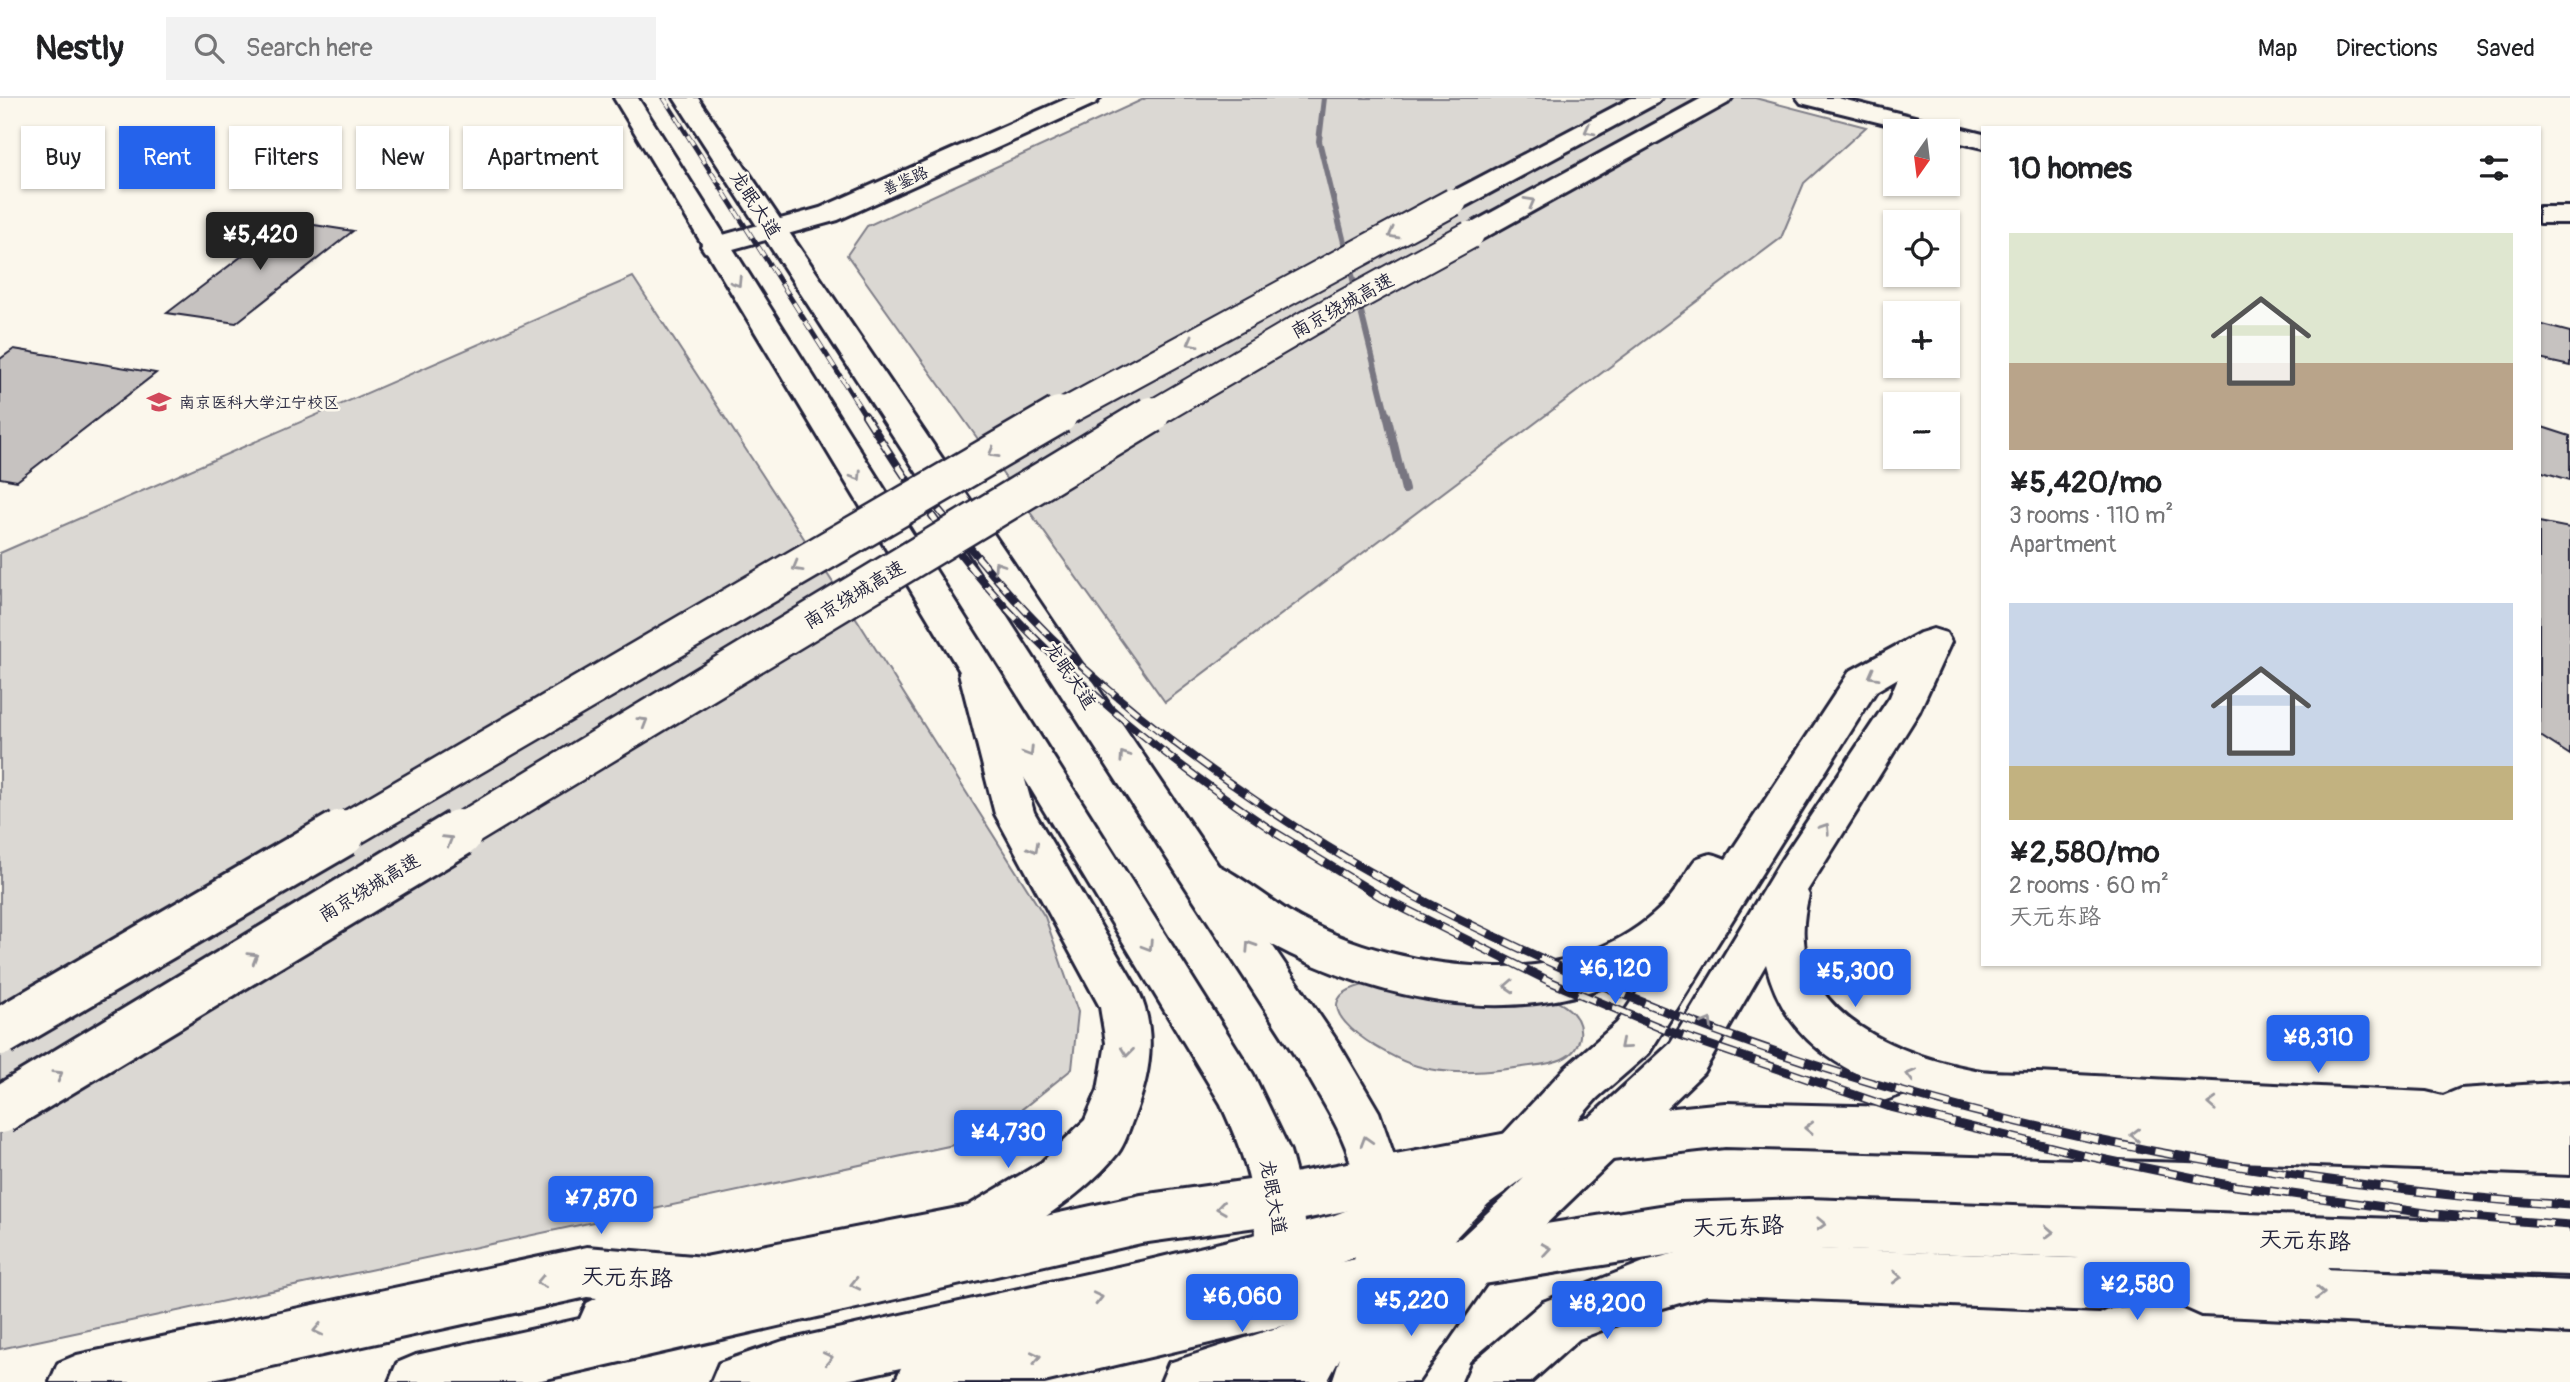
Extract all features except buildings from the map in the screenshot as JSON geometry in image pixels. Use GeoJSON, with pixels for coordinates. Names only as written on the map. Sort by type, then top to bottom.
{"type":"FeatureCollection","features":[{"type":"Feature","properties":{"kind":"main road","name":"龙眠大道"},"geometry":{"type":"LineString","coordinates":[[626,98],[715,247],[1237,1088],[1266,1151],[1278,1200],[1291,1364]]}},
{"type":"Feature","properties":{"kind":"main road","name":"龙眠大道"},"geometry":{"type":"LineString","coordinates":[[687,98],[1206,879],[1329,1070],[1362,1129],[1378,1179],[1380,1298]]}},
{"type":"Feature","properties":{"kind":"main road","name":"善鉴路"},"geometry":{"type":"LineString","coordinates":[[715,247],[829,214],[1088,98]]}},
{"type":"Feature","properties":{"kind":"main road","name":"南京绕城高速"},"geometry":{"type":"LineString","coordinates":[[0,1032],[1071,408],[1649,98]]}},
{"type":"Feature","properties":{"kind":"main road","name":"南京绕城高速"},"geometry":{"type":"LineString","coordinates":[[0,1110],[1104,443],[1309,323],[1720,98]]}},
{"type":"Feature","properties":{"kind":"main road"},"geometry":{"type":"LineString","coordinates":[[1809,98],[1894,119]]}},
{"type":"Feature","properties":{"kind":"main road"},"geometry":{"type":"LineString","coordinates":[[1960,136],[1981,141]]}},
{"type":"Feature","properties":{"kind":"main road"},"geometry":{"type":"LineString","coordinates":[[2541,215],[2570,215]]}},
{"type":"Feature","properties":{"kind":"main road"},"geometry":{"type":"LineString","coordinates":[[1188,1382],[1291,1364],[1380,1298],[1471,1187],[1515,1156],[1581,1083],[1633,1038],[1863,681],[1933,642],[1906,702],[1797,871],[1687,1058],[1471,1261],[1386,1382]]}},
{"type":"Feature","properties":{"kind":"main road"},"geometry":{"type":"LineString","coordinates":[[976,667],[1015,814],[1122,1004],[1129,1043],[1121,1090],[1103,1135],[1059,1179],[976,1229]]}},
{"type":"Feature","properties":{"kind":"main road"},"geometry":{"type":"LineString","coordinates":[[1206,879],[1253,912],[1320,948],[1386,971],[1455,985],[1507,987],[1564,980],[1611,965],[1642,948],[1668,929],[1689,906],[1751,811],[1806,768]]}},
{"type":"Feature","properties":{"kind":"main road"},"geometry":{"type":"LineString","coordinates":[[1797,871],[1784,908],[1784,952],[1796,992],[1821,1024],[1854,1050],[1902,1073],[1977,1092],[2426,1114],[2570,1150]]}},
{"type":"Feature","properties":{"kind":"main road"},"geometry":{"type":"LineString","coordinates":[[1875,1129],[1977,1092]]}},
{"type":"Feature","properties":{"kind":"main road"},"geometry":{"type":"LineString","coordinates":[[2187,1137],[2426,1114],[2570,1104]]}},
{"type":"Feature","properties":{"kind":"main road"},"geometry":{"type":"LineString","coordinates":[[486,1366],[710,1281],[976,1229],[1141,1219],[1278,1200],[1603,1138],[1725,1125],[2570,1150]]}},
{"type":"Feature","properties":{"kind":"main road"},"geometry":{"type":"LineString","coordinates":[[738,1382],[783,1368],[1145,1287],[1332,1241],[1603,1138]]}},
{"type":"Feature","properties":{"kind":"main road"},"geometry":{"type":"LineString","coordinates":[[416,1382],[1141,1219]]}},
{"type":"Feature","properties":{"kind":"main road","name":"天元东路"},"geometry":{"type":"LineString","coordinates":[[1471,1261],[1679,1228],[1808,1224],[2570,1250]]}},
{"type":"Feature","properties":{"kind":"main road"},"geometry":{"type":"LineString","coordinates":[[2074,1284],[2453,1245]]}},
{"type":"Feature","properties":{"kind":"main road"},"geometry":{"type":"LineString","coordinates":[[922,1382],[1148,1333],[1286,1299],[1380,1298],[1471,1261]]}},
{"type":"Feature","properties":{"kind":"main road","name":"天元东路"},"geometry":{"type":"LineString","coordinates":[[1492,1382],[1562,1320],[1649,1286],[1707,1270],[2376,1295],[2570,1307]]}},
{"type":"Feature","properties":{"kind":"main road","name":"天元东路"},"geometry":{"type":"LineString","coordinates":[[77,1382],[587,1272],[710,1281]]}},
{"type":"Feature","properties":{"kind":"main road"},"geometry":{"type":"LineString","coordinates":[[1359,1382],[1380,1298]]}},
{"type":"Feature","properties":{"kind":"shaded area"},"geometry":{"type":"Polygon","coordinates":[[[1146,98],[1755,98],[1866,127],[1804,183],[1781,238],[1165,702],[847,255],[867,226],[1146,98]]]}},
{"type":"Feature","properties":{"kind":"shaded area"},"geometry":{"type":"Polygon","coordinates":[[[633,277],[858,621],[1045,917],[1078,1012],[1072,1069],[986,1138],[0,1349],[0,553],[633,277]]]}},
{"type":"Feature","properties":{"kind":"shaded area"},"geometry":{"type":"Polygon","coordinates":[[[1368,984],[1544,996],[1564,1005],[1574,1015],[1580,1028],[1578,1044],[1568,1056],[1538,1065],[1459,1072],[1417,1066],[1367,1041],[1340,1015],[1337,1003],[1346,992],[1368,984]]]}},
{"type":"Feature","properties":{"kind":"waterway"},"geometry":{"type":"LineString","coordinates":[[1324,98],[1319,141],[1387,417]]}},
{"type":"Feature","properties":{"kind":"waterway"},"geometry":{"type":"LineString","coordinates":[[1387,415],[1405,490]]}},
{"type":"Feature","properties":{"kind":"railway"},"geometry":{"type":"LineString","coordinates":[[664,98],[866,417]]}},
{"type":"Feature","properties":{"kind":"railway"},"geometry":{"type":"LineString","coordinates":[[865,415],[952,543],[1017,620],[1123,719],[1161,750],[1276,833]]}},
{"type":"Feature","properties":{"kind":"railway"},"geometry":{"type":"LineString","coordinates":[[939,510],[1022,607],[1111,692],[1240,790],[1308,835]]}},
{"type":"Feature","properties":{"kind":"railway"},"geometry":{"type":"LineString","coordinates":[[1276,833],[1381,897],[1549,981],[1668,1031],[1890,1107],[2092,1157],[2228,1185],[2433,1214],[2570,1225]]}},
{"type":"Feature","properties":{"kind":"railway"},"geometry":{"type":"LineString","coordinates":[[1305,833],[1436,907],[1614,990],[1713,1030],[1914,1095],[2017,1122],[2225,1164],[2420,1192],[2570,1205]]}},
{"type":"Feature","properties":{"kind":"place","name":"南京医科大学江宁校区"},"geometry":{"type":"Point","coordinates":[159,402]}}]}
